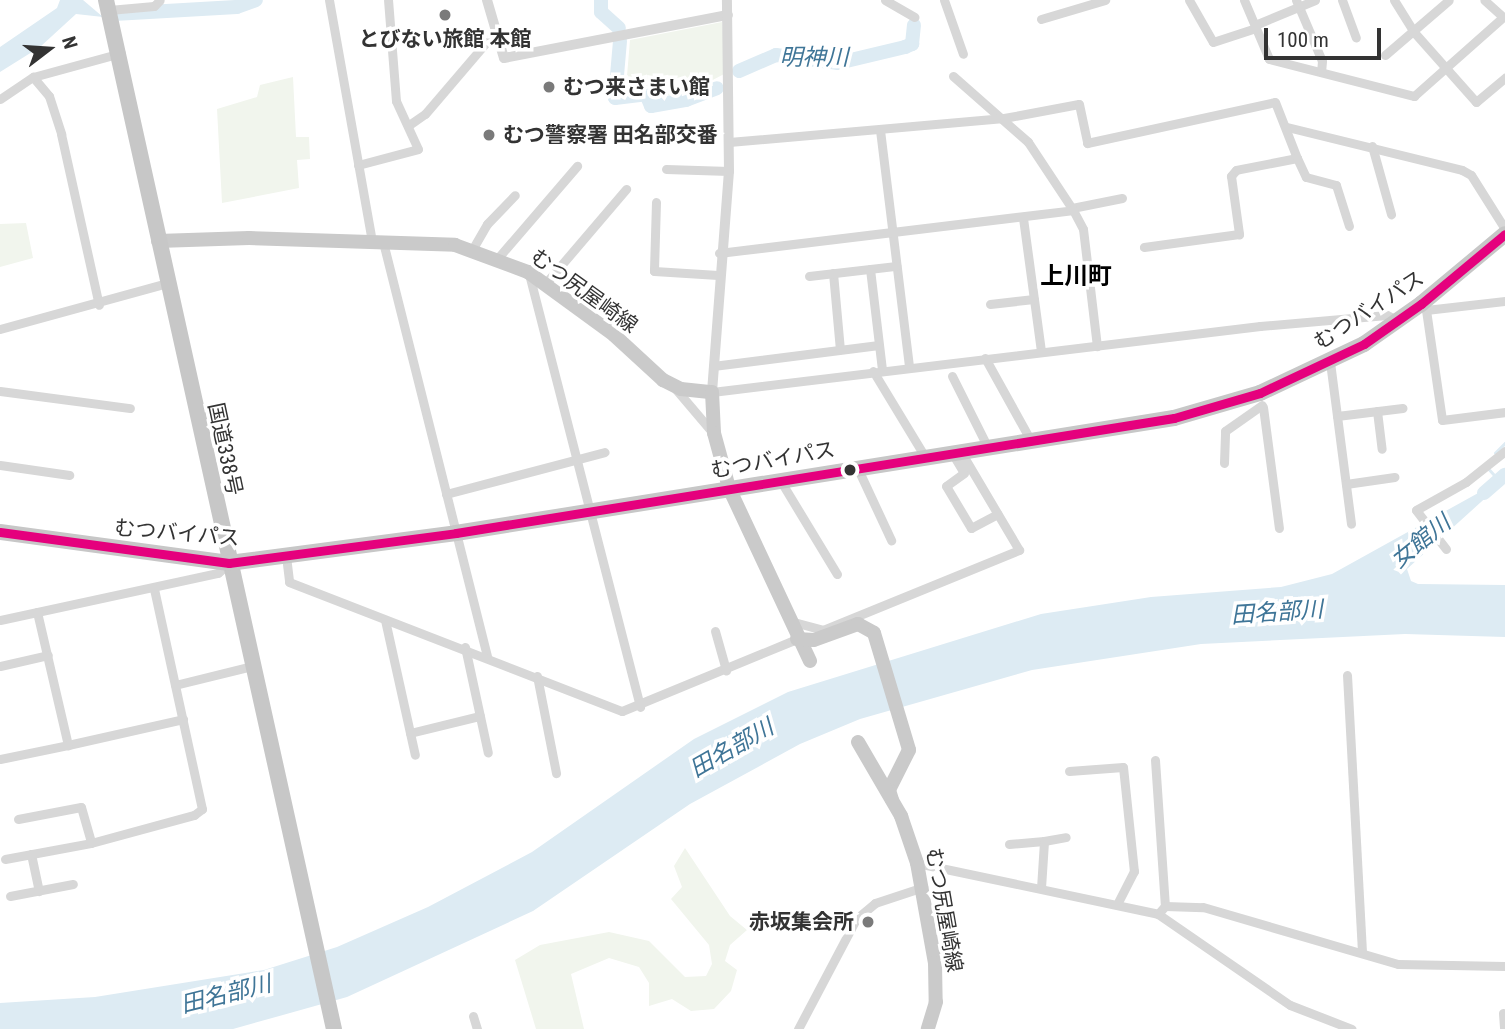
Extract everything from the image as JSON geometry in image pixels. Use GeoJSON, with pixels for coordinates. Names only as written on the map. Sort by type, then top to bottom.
{"type":"FeatureCollection","features":[{"type":"Feature","properties":{"kind":"highway","name":"国道338号"},"geometry":{"type":"LineString","coordinates":[[109,10],[121,53],[167,283],[332,1023]]}},
{"type":"Feature","properties":{"kind":"highway","name":"むつバイパス"},"geometry":{"type":"LineString","coordinates":[[0,531],[229,563],[456,533],[779,479],[1174,418],[1261,400],[1330,362],[1423,307],[1505,234]]}},
{"type":"Feature","properties":{"kind":"main road","name":"むつ尻屋崎線"},"geometry":{"type":"LineString","coordinates":[[158,241],[455,245],[528,272],[673,386],[712,392]]}},
{"type":"Feature","properties":{"kind":"main road"},"geometry":{"type":"LineString","coordinates":[[712,392],[714,433],[729,488],[788,621],[810,661]]}},
{"type":"Feature","properties":{"kind":"main road"},"geometry":{"type":"LineString","coordinates":[[797,639],[814,640],[858,624],[869,628],[879,643],[909,750],[889,790],[892,802]]}},
{"type":"Feature","properties":{"kind":"main road","name":"むつ尻屋崎線"},"geometry":{"type":"LineString","coordinates":[[858,742],[892,802],[917,863],[923,887],[936,984],[929,1029]]}},
{"type":"Feature","properties":{"kind":"street"},"geometry":{"type":"LineString","coordinates":[[109,10],[154,6],[160,0]]}},
{"type":"Feature","properties":{"kind":"street"},"geometry":{"type":"LineString","coordinates":[[329,0],[358,165],[487,657]]}},
{"type":"Feature","properties":{"kind":"street"},"geometry":{"type":"LineString","coordinates":[[358,165],[415,152],[409,125],[396,101],[388,0]]}},
{"type":"Feature","properties":{"kind":"street"},"geometry":{"type":"LineString","coordinates":[[486,0],[504,58],[728,15]]}},
{"type":"Feature","properties":{"kind":"street"},"geometry":{"type":"LineString","coordinates":[[727,0],[729,172],[719,253],[712,392],[985,358],[1387,315],[1399,321]]}},
{"type":"Feature","properties":{"kind":"street"},"geometry":{"type":"LineString","coordinates":[[885,0],[915,17]]}},
{"type":"Feature","properties":{"kind":"street"},"geometry":{"type":"LineString","coordinates":[[944,0],[963,54]]}},
{"type":"Feature","properties":{"kind":"street"},"geometry":{"type":"LineString","coordinates":[[1041,19],[1071,5],[1105,0]]}},
{"type":"Feature","properties":{"kind":"street"},"geometry":{"type":"LineString","coordinates":[[1189,0],[1213,42],[1255,26],[1297,3],[1315,0]]}},
{"type":"Feature","properties":{"kind":"street"},"geometry":{"type":"LineString","coordinates":[[1244,0],[1269,59],[1414,96],[1503,17],[1484,0]]}},
{"type":"Feature","properties":{"kind":"street"},"geometry":{"type":"LineString","coordinates":[[1342,0],[1356,38]]}},
{"type":"Feature","properties":{"kind":"street"},"geometry":{"type":"LineString","coordinates":[[1394,0],[1413,30],[1476,102],[1505,78]]}},
{"type":"Feature","properties":{"kind":"street"},"geometry":{"type":"LineString","coordinates":[[1385,55],[1450,0]]}},
{"type":"Feature","properties":{"kind":"street"},"geometry":{"type":"LineString","coordinates":[[1297,3],[1322,61],[1321,72]]}},
{"type":"Feature","properties":{"kind":"street"},"geometry":{"type":"LineString","coordinates":[[409,125],[425,114],[496,31]]}},
{"type":"Feature","properties":{"kind":"street"},"geometry":{"type":"LineString","coordinates":[[0,99],[33,77],[121,53]]}},
{"type":"Feature","properties":{"kind":"street"},"geometry":{"type":"LineString","coordinates":[[953,76],[1004,118],[1028,142],[1083,229],[1097,346]]}},
{"type":"Feature","properties":{"kind":"street"},"geometry":{"type":"LineString","coordinates":[[33,77],[49,96],[61,134],[99,304]]}},
{"type":"Feature","properties":{"kind":"street"},"geometry":{"type":"LineString","coordinates":[[729,142],[828,131],[880,130],[1004,118],[1079,104],[1087,143],[1275,102],[1306,177],[1336,185],[1349,226]]}},
{"type":"Feature","properties":{"kind":"street"},"geometry":{"type":"LineString","coordinates":[[1287,127],[1372,146],[1471,176],[1505,229]]}},
{"type":"Feature","properties":{"kind":"street"},"geometry":{"type":"LineString","coordinates":[[880,130],[909,368]]}},
{"type":"Feature","properties":{"kind":"street"},"geometry":{"type":"LineString","coordinates":[[1372,146],[1391,214]]}},
{"type":"Feature","properties":{"kind":"street"},"geometry":{"type":"LineString","coordinates":[[1144,247],[1239,234],[1231,176],[1236,170],[1297,158]]}},
{"type":"Feature","properties":{"kind":"street"},"geometry":{"type":"LineString","coordinates":[[497,259],[577,166]]}},
{"type":"Feature","properties":{"kind":"street"},"geometry":{"type":"LineString","coordinates":[[666,169],[729,172]]}},
{"type":"Feature","properties":{"kind":"street"},"geometry":{"type":"LineString","coordinates":[[545,284],[626,189]]}},
{"type":"Feature","properties":{"kind":"street"},"geometry":{"type":"LineString","coordinates":[[472,250],[487,224],[515,195]]}},
{"type":"Feature","properties":{"kind":"street"},"geometry":{"type":"LineString","coordinates":[[719,253],[1023,218],[1122,198]]}},
{"type":"Feature","properties":{"kind":"street"},"geometry":{"type":"LineString","coordinates":[[656,202],[654,271],[718,275]]}},
{"type":"Feature","properties":{"kind":"street"},"geometry":{"type":"LineString","coordinates":[[1023,218],[1041,352]]}},
{"type":"Feature","properties":{"kind":"street"},"geometry":{"type":"LineString","coordinates":[[809,276],[896,266]]}},
{"type":"Feature","properties":{"kind":"street"},"geometry":{"type":"LineString","coordinates":[[870,269],[879,345],[878,371],[925,457]]}},
{"type":"Feature","properties":{"kind":"street"},"geometry":{"type":"LineString","coordinates":[[528,272],[592,510],[640,707]]}},
{"type":"Feature","properties":{"kind":"street"},"geometry":{"type":"LineString","coordinates":[[833,273],[840,350]]}},
{"type":"Feature","properties":{"kind":"street"},"geometry":{"type":"LineString","coordinates":[[0,329],[99,304],[167,283]]}},
{"type":"Feature","properties":{"kind":"street"},"geometry":{"type":"LineString","coordinates":[[990,304],[1034,299]]}},
{"type":"Feature","properties":{"kind":"street"},"geometry":{"type":"LineString","coordinates":[[1505,301],[1423,307],[1442,420],[1505,412]]}},
{"type":"Feature","properties":{"kind":"street"},"geometry":{"type":"LineString","coordinates":[[713,366],[879,345]]}},
{"type":"Feature","properties":{"kind":"street"},"geometry":{"type":"LineString","coordinates":[[985,358],[1031,441]]}},
{"type":"Feature","properties":{"kind":"street"},"geometry":{"type":"LineString","coordinates":[[1330,362],[1351,524]]}},
{"type":"Feature","properties":{"kind":"street"},"geometry":{"type":"LineString","coordinates":[[952,376],[988,448]]}},
{"type":"Feature","properties":{"kind":"street"},"geometry":{"type":"LineString","coordinates":[[673,386],[714,433]]}},
{"type":"Feature","properties":{"kind":"street"},"geometry":{"type":"LineString","coordinates":[[0,391],[130,408]]}},
{"type":"Feature","properties":{"kind":"street"},"geometry":{"type":"LineString","coordinates":[[1224,463],[1226,431],[1261,400]]}},
{"type":"Feature","properties":{"kind":"street"},"geometry":{"type":"LineString","coordinates":[[1261,400],[1279,528]]}},
{"type":"Feature","properties":{"kind":"street"},"geometry":{"type":"LineString","coordinates":[[1337,416],[1403,408]]}},
{"type":"Feature","properties":{"kind":"street"},"geometry":{"type":"LineString","coordinates":[[1377,411],[1382,449]]}},
{"type":"Feature","properties":{"kind":"street"},"geometry":{"type":"LineString","coordinates":[[446,494],[605,452]]}},
{"type":"Feature","properties":{"kind":"street"},"geometry":{"type":"LineString","coordinates":[[957,452],[964,473],[946,486],[971,528],[997,514]]}},
{"type":"Feature","properties":{"kind":"street"},"geometry":{"type":"LineString","coordinates":[[788,621],[823,630],[1019,550],[957,452]]}},
{"type":"Feature","properties":{"kind":"street"},"geometry":{"type":"LineString","coordinates":[[1445,548],[1416,510],[1466,482],[1505,452]]}},
{"type":"Feature","properties":{"kind":"street"},"geometry":{"type":"LineString","coordinates":[[0,465],[69,475]]}},
{"type":"Feature","properties":{"kind":"street"},"geometry":{"type":"LineString","coordinates":[[857,467],[891,540]]}},
{"type":"Feature","properties":{"kind":"street"},"geometry":{"type":"LineString","coordinates":[[1346,484],[1394,477]]}},
{"type":"Feature","properties":{"kind":"street"},"geometry":{"type":"LineString","coordinates":[[779,479],[836,574]]}},
{"type":"Feature","properties":{"kind":"street"},"geometry":{"type":"LineString","coordinates":[[286,556],[289,582],[622,711],[640,707],[797,639]]}},
{"type":"Feature","properties":{"kind":"street"},"geometry":{"type":"LineString","coordinates":[[0,620],[218,573],[229,563]]}},
{"type":"Feature","properties":{"kind":"street"},"geometry":{"type":"LineString","coordinates":[[5,859],[91,843],[194,815],[202,809],[154,588]]}},
{"type":"Feature","properties":{"kind":"street"},"geometry":{"type":"LineString","coordinates":[[37,612],[68,745]]}},
{"type":"Feature","properties":{"kind":"street"},"geometry":{"type":"LineString","coordinates":[[385,620],[415,755]]}},
{"type":"Feature","properties":{"kind":"street"},"geometry":{"type":"LineString","coordinates":[[715,631],[726,670]]}},
{"type":"Feature","properties":{"kind":"street"},"geometry":{"type":"LineString","coordinates":[[465,648],[488,753]]}},
{"type":"Feature","properties":{"kind":"street"},"geometry":{"type":"LineString","coordinates":[[0,666],[48,655]]}},
{"type":"Feature","properties":{"kind":"street"},"geometry":{"type":"LineString","coordinates":[[175,685],[252,666]]}},
{"type":"Feature","properties":{"kind":"street"},"geometry":{"type":"LineString","coordinates":[[537,676],[556,773]]}},
{"type":"Feature","properties":{"kind":"street"},"geometry":{"type":"LineString","coordinates":[[1347,676],[1362,952]]}},
{"type":"Feature","properties":{"kind":"street"},"geometry":{"type":"LineString","coordinates":[[410,733],[480,716]]}},
{"type":"Feature","properties":{"kind":"street"},"geometry":{"type":"LineString","coordinates":[[0,759],[183,719]]}},
{"type":"Feature","properties":{"kind":"street"},"geometry":{"type":"LineString","coordinates":[[1155,760],[1161,910]]}},
{"type":"Feature","properties":{"kind":"street"},"geometry":{"type":"LineString","coordinates":[[1069,771],[1123,767],[1134,871],[1118,903]]}},
{"type":"Feature","properties":{"kind":"street"},"geometry":{"type":"LineString","coordinates":[[19,820],[81,807],[91,843]]}},
{"type":"Feature","properties":{"kind":"street"},"geometry":{"type":"LineString","coordinates":[[1009,844],[1066,837]]}},
{"type":"Feature","properties":{"kind":"street"},"geometry":{"type":"LineString","coordinates":[[1041,888],[1044,841]]}},
{"type":"Feature","properties":{"kind":"street"},"geometry":{"type":"LineString","coordinates":[[31,854],[39,891]]}},
{"type":"Feature","properties":{"kind":"street"},"geometry":{"type":"LineString","coordinates":[[917,863],[1161,910],[1203,906],[1419,967],[1505,966]]}},
{"type":"Feature","properties":{"kind":"street"},"geometry":{"type":"LineString","coordinates":[[10,896],[73,884]]}},
{"type":"Feature","properties":{"kind":"street"},"geometry":{"type":"LineString","coordinates":[[798,1029],[856,919],[875,903],[923,887]]}},
{"type":"Feature","properties":{"kind":"street"},"geometry":{"type":"LineString","coordinates":[[1161,910],[1290,1005],[1352,1029]]}},
{"type":"Feature","properties":{"kind":"street"},"geometry":{"type":"LineString","coordinates":[[1503,1013],[1504,1029]]}},
{"type":"Feature","properties":{"kind":"street"},"geometry":{"type":"LineString","coordinates":[[473,1016],[477,1029]]}},
{"type":"Feature","properties":{"kind":"shaded area"},"geometry":{"type":"Polygon","coordinates":[[[722,22],[726,73],[688,93],[656,97],[651,87],[626,88],[630,40],[722,22]]]}},
{"type":"Feature","properties":{"kind":"shaded area"},"geometry":{"type":"Polygon","coordinates":[[[293,77],[296,137],[309,137],[310,159],[297,160],[299,188],[222,203],[217,109],[257,97],[260,85],[293,77]]]}},
{"type":"Feature","properties":{"kind":"shaded area"},"geometry":{"type":"Polygon","coordinates":[[[26,223],[33,258],[0,267],[0,224],[26,223]]]}},
{"type":"Feature","properties":{"kind":"shaded area"},"geometry":{"type":"Polygon","coordinates":[[[685,848],[730,916],[747,930],[730,945],[725,961],[737,970],[731,991],[714,1009],[691,1011],[672,999],[649,1006],[649,983],[639,967],[609,958],[571,974],[584,1029],[536,1029],[515,960],[540,945],[609,932],[649,941],[685,977],[706,976],[712,964],[709,945],[671,899],[682,887],[674,866],[685,848]]]}},
{"type":"Feature","properties":{"kind":"water"},"geometry":{"type":"Polygon","coordinates":[[[60,0],[83,0],[103,17],[76,14],[40,47],[0,72],[0,47],[57,8],[60,0]]]}},
{"type":"Feature","properties":{"kind":"water","name":"田名部川"},"geometry":{"type":"Polygon","coordinates":[[[1497,477],[1502,483],[1407,569],[1411,581],[1418,584],[1505,585],[1505,637],[1405,634],[1201,644],[1032,670],[860,719],[800,744],[690,804],[533,911],[347,997],[233,1029],[0,1029],[0,1003],[95,997],[264,970],[337,947],[428,907],[532,852],[694,739],[788,692],[1041,614],[1151,597],[1281,587],[1332,574],[1480,492],[1497,477]]]}},
{"type":"Feature","properties":{"kind":"waterway","name":"明神川"},"geometry":{"type":"LineString","coordinates":[[114,14],[237,7],[256,0]]}},
{"type":"Feature","properties":{"kind":"waterway","name":"明神川"},"geometry":{"type":"LineString","coordinates":[[601,0],[601,12],[619,28]]}},
{"type":"Feature","properties":{"kind":"waterway","name":"明神川"},"geometry":{"type":"LineString","coordinates":[[739,71],[776,55],[838,63],[905,47],[912,44],[914,25]]}},
{"type":"Feature","properties":{"kind":"waterway","name":"明神川"},"geometry":{"type":"LineString","coordinates":[[620,41],[615,98],[646,94],[651,106],[686,100],[717,88]]}},
{"type":"Feature","properties":{"kind":"waterway"},"geometry":{"type":"LineString","coordinates":[[1495,453],[1505,443]]}},
{"type":"Feature","properties":{"kind":"waterway"},"geometry":{"type":"LineString","coordinates":[[1489,469],[1499,480]]}},
{"type":"Feature","properties":{"kind":"waterway","name":"女館川"},"geometry":{"type":"LineString","coordinates":[[1484,493],[1505,475]]}},
{"type":"Feature","properties":{"kind":"transit line"},"geometry":{"type":"LineString","coordinates":[[0,532],[229,563],[456,533],[1174,418],[1260,393],[1364,344],[1421,304],[1505,234]]}},
{"type":"Feature","properties":{"kind":"place","name":"とびない旅館 本館"},"geometry":{"type":"Point","coordinates":[445,15]}},
{"type":"Feature","properties":{"kind":"place","name":"むつ来さまい館"},"geometry":{"type":"Point","coordinates":[549,87]}},
{"type":"Feature","properties":{"kind":"place","name":"むつ警察署 田名部交番"},"geometry":{"type":"Point","coordinates":[489,135]}},
{"type":"Feature","properties":{"kind":"place","name":"赤坂集会所"},"geometry":{"type":"Point","coordinates":[868,922]}},
{"type":"Feature","properties":{"kind":"district","name":"上川町"},"geometry":{"type":"Point","coordinates":[1076,277]}}]}
